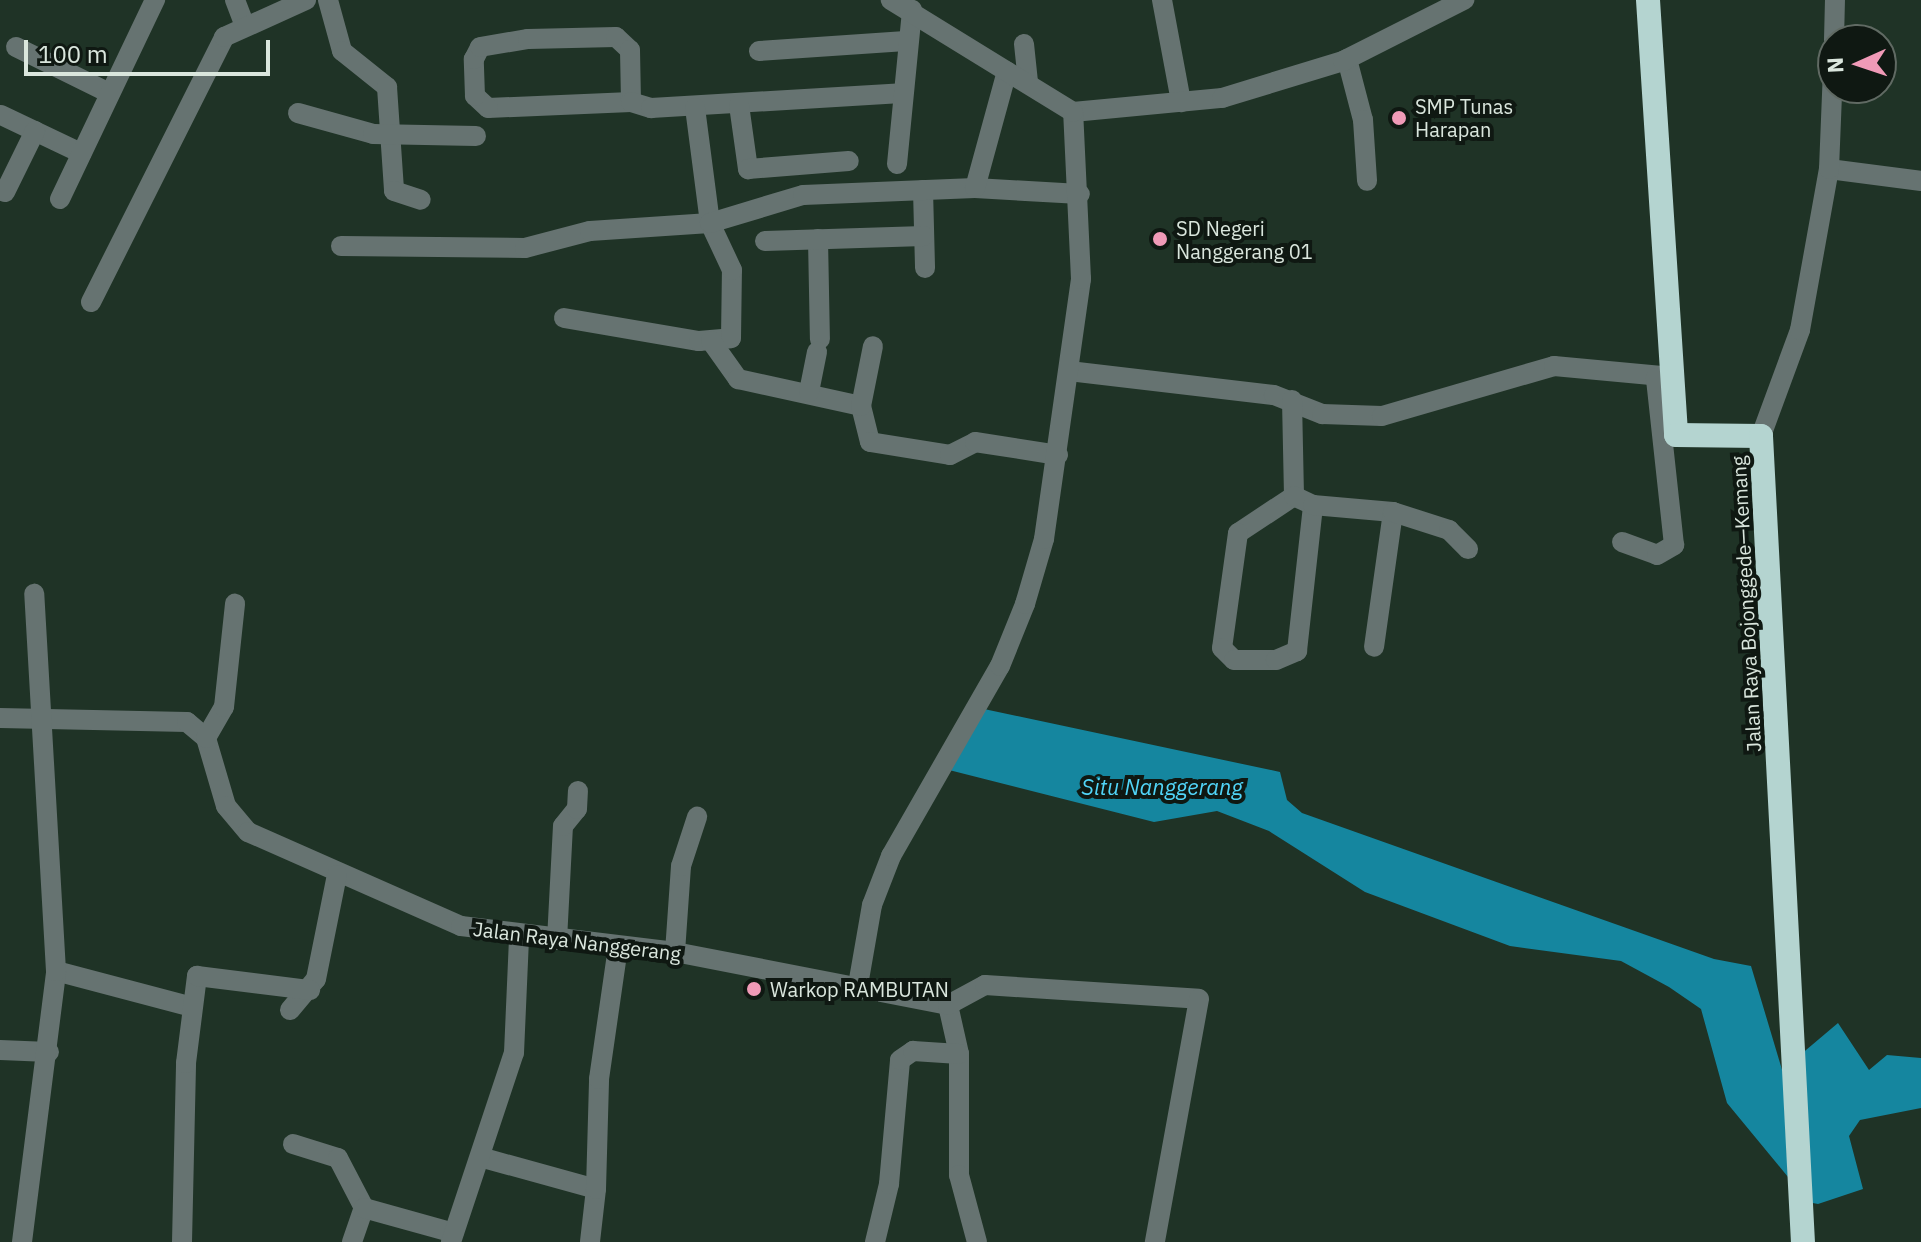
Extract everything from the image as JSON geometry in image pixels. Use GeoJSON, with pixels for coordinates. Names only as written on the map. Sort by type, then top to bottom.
{"type":"FeatureCollection","features":[{"type":"Feature","properties":{"kind":"highway","name":"Jalan Raya Bojonggede—Kemang"},"geometry":{"type":"LineString","coordinates":[[1648,0],[1664,378],[1676,435],[1761,436],[1803,1242]]}},
{"type":"Feature","properties":{"kind":"street"},"geometry":{"type":"LineString","coordinates":[[60,199],[155,0]]}},
{"type":"Feature","properties":{"kind":"street"},"geometry":{"type":"LineString","coordinates":[[235,0],[244,23]]}},
{"type":"Feature","properties":{"kind":"street"},"geometry":{"type":"LineString","coordinates":[[91,302],[224,37],[244,23],[306,0]]}},
{"type":"Feature","properties":{"kind":"street"},"geometry":{"type":"LineString","coordinates":[[891,0],[912,10],[1073,112],[1222,98],[1347,59],[1464,0]]}},
{"type":"Feature","properties":{"kind":"street"},"geometry":{"type":"LineString","coordinates":[[1162,0],[1181,102]]}},
{"type":"Feature","properties":{"kind":"street"},"geometry":{"type":"LineString","coordinates":[[1834,24],[1835,0]]}},
{"type":"Feature","properties":{"kind":"street"},"geometry":{"type":"LineString","coordinates":[[328,1],[332,29],[342,51],[381,76],[394,135],[394,191],[421,200]]}},
{"type":"Feature","properties":{"kind":"street"},"geometry":{"type":"LineString","coordinates":[[897,164],[906,41],[912,10]]}},
{"type":"Feature","properties":{"kind":"street"},"geometry":{"type":"LineString","coordinates":[[631,102],[630,50],[616,37],[516,41],[480,47],[474,59],[475,96],[488,108],[631,102],[695,108],[902,93]]}},
{"type":"Feature","properties":{"kind":"street"},"geometry":{"type":"LineString","coordinates":[[759,51],[906,41]]}},
{"type":"Feature","properties":{"kind":"street"},"geometry":{"type":"LineString","coordinates":[[1024,44],[1028,83]]}},
{"type":"Feature","properties":{"kind":"street"},"geometry":{"type":"LineString","coordinates":[[16,47],[109,93]]}},
{"type":"Feature","properties":{"kind":"street"},"geometry":{"type":"LineString","coordinates":[[1347,59],[1363,120],[1367,181]]}},
{"type":"Feature","properties":{"kind":"street"},"geometry":{"type":"LineString","coordinates":[[975,188],[1007,71]]}},
{"type":"Feature","properties":{"kind":"street"},"geometry":{"type":"LineString","coordinates":[[1761,436],[1800,330],[1829,169],[1832,104]]}},
{"type":"Feature","properties":{"kind":"street"},"geometry":{"type":"LineString","coordinates":[[739,105],[748,169],[849,161]]}},
{"type":"Feature","properties":{"kind":"street"},"geometry":{"type":"LineString","coordinates":[[564,318],[711,341],[734,336],[737,300],[710,223],[695,108]]}},
{"type":"Feature","properties":{"kind":"street"},"geometry":{"type":"LineString","coordinates":[[857,991],[872,905],[891,856],[1000,666],[1025,604],[1058,455],[1069,371],[1080,194],[1073,112]]}},
{"type":"Feature","properties":{"kind":"street"},"geometry":{"type":"LineString","coordinates":[[298,113],[394,135],[476,136]]}},
{"type":"Feature","properties":{"kind":"street"},"geometry":{"type":"LineString","coordinates":[[1,115],[81,153]]}},
{"type":"Feature","properties":{"kind":"street"},"geometry":{"type":"LineString","coordinates":[[5,192],[35,131]]}},
{"type":"Feature","properties":{"kind":"street"},"geometry":{"type":"LineString","coordinates":[[1829,169],[1921,181]]}},
{"type":"Feature","properties":{"kind":"street"},"geometry":{"type":"LineString","coordinates":[[341,246],[525,248],[590,231],[710,223],[803,195],[975,188],[1080,194]]}},
{"type":"Feature","properties":{"kind":"street"},"geometry":{"type":"LineString","coordinates":[[923,190],[925,268]]}},
{"type":"Feature","properties":{"kind":"street"},"geometry":{"type":"LineString","coordinates":[[765,241],[924,236]]}},
{"type":"Feature","properties":{"kind":"street"},"geometry":{"type":"LineString","coordinates":[[809,392],[818,346],[818,239]]}},
{"type":"Feature","properties":{"kind":"street"},"geometry":{"type":"LineString","coordinates":[[711,341],[738,379],[809,392],[861,406]]}},
{"type":"Feature","properties":{"kind":"street"},"geometry":{"type":"LineString","coordinates":[[873,346],[861,406],[863,432],[890,445],[950,455],[975,442],[1058,455]]}},
{"type":"Feature","properties":{"kind":"street"},"geometry":{"type":"LineString","coordinates":[[1069,371],[1292,400],[1322,414],[1382,416],[1448,403],[1532,369],[1580,366],[1664,378],[1674,545],[1657,555],[1622,542]]}},
{"type":"Feature","properties":{"kind":"street"},"geometry":{"type":"LineString","coordinates":[[1292,400],[1294,496]]}},
{"type":"Feature","properties":{"kind":"street"},"geometry":{"type":"LineString","coordinates":[[1294,496],[1313,505],[1393,512],[1449,530],[1468,549]]}},
{"type":"Feature","properties":{"kind":"street"},"geometry":{"type":"LineString","coordinates":[[1294,496],[1238,533],[1226,656],[1276,660],[1297,651],[1313,505]]}},
{"type":"Feature","properties":{"kind":"street"},"geometry":{"type":"LineString","coordinates":[[1374,647],[1393,512]]}},
{"type":"Feature","properties":{"kind":"street"},"geometry":{"type":"LineString","coordinates":[[22,1242],[49,1052],[56,971],[45,716],[34,594]]}},
{"type":"Feature","properties":{"kind":"street"},"geometry":{"type":"LineString","coordinates":[[0,718],[171,719],[206,738],[224,707],[235,604]]}},
{"type":"Feature","properties":{"kind":"street","name":"Jalan Raya Nanggerang"},"geometry":{"type":"LineString","coordinates":[[206,738],[234,820],[270,846],[461,926],[519,937],[675,952],[857,991],[948,1005]]}},
{"type":"Feature","properties":{"kind":"street"},"geometry":{"type":"LineString","coordinates":[[557,940],[563,826],[577,809],[578,791]]}},
{"type":"Feature","properties":{"kind":"street"},"geometry":{"type":"LineString","coordinates":[[675,952],[681,866],[697,817]]}},
{"type":"Feature","properties":{"kind":"street"},"geometry":{"type":"LineString","coordinates":[[290,1010],[310,990],[337,875]]}},
{"type":"Feature","properties":{"kind":"street"},"geometry":{"type":"LineString","coordinates":[[293,1144],[338,1158],[364,1208],[452,1237],[514,1053],[519,937]]}},
{"type":"Feature","properties":{"kind":"street"},"geometry":{"type":"LineString","coordinates":[[590,1242],[596,1189],[599,1079],[618,947]]}},
{"type":"Feature","properties":{"kind":"street"},"geometry":{"type":"LineString","coordinates":[[56,971],[192,1007]]}},
{"type":"Feature","properties":{"kind":"street"},"geometry":{"type":"LineString","coordinates":[[182,1242],[192,1007],[202,973],[310,990]]}},
{"type":"Feature","properties":{"kind":"street"},"geometry":{"type":"LineString","coordinates":[[977,1242],[959,1175],[959,1054],[948,1005],[985,985],[1199,999],[1155,1242]]}},
{"type":"Feature","properties":{"kind":"street"},"geometry":{"type":"LineString","coordinates":[[0,1050],[49,1052]]}},
{"type":"Feature","properties":{"kind":"street"},"geometry":{"type":"LineString","coordinates":[[875,1242],[889,1184],[900,1060],[913,1051],[959,1054]]}},
{"type":"Feature","properties":{"kind":"street"},"geometry":{"type":"LineString","coordinates":[[480,1157],[596,1189]]}},
{"type":"Feature","properties":{"kind":"street"},"geometry":{"type":"LineString","coordinates":[[352,1242],[364,1208]]}},
{"type":"Feature","properties":{"kind":"water","name":"Situ Nanggerang"},"geometry":{"type":"Polygon","coordinates":[[[984,709],[1280,772],[1287,800],[1302,813],[1714,959],[1751,966],[1783,1073],[1788,1177],[1727,1103],[1701,1009],[1669,987],[1621,961],[1510,946],[1365,892],[1269,831],[1217,811],[1154,822],[949,770],[984,709]]]}},
{"type":"Feature","properties":{"kind":"water"},"geometry":{"type":"Polygon","coordinates":[[[1838,1023],[1869,1070],[1887,1055],[1921,1058],[1921,1108],[1860,1120],[1849,1136],[1863,1189],[1818,1204],[1797,1200],[1793,1061],[1838,1023]]]}},
{"type":"Feature","properties":{"kind":"place","name":"SMP Tunas Harapan"},"geometry":{"type":"Point","coordinates":[1399,118]}},
{"type":"Feature","properties":{"kind":"place","name":"SD Negeri Nanggerang 01"},"geometry":{"type":"Point","coordinates":[1160,239]}},
{"type":"Feature","properties":{"kind":"place","name":"Warkop RAMBUTAN"},"geometry":{"type":"Point","coordinates":[754,989]}}]}
